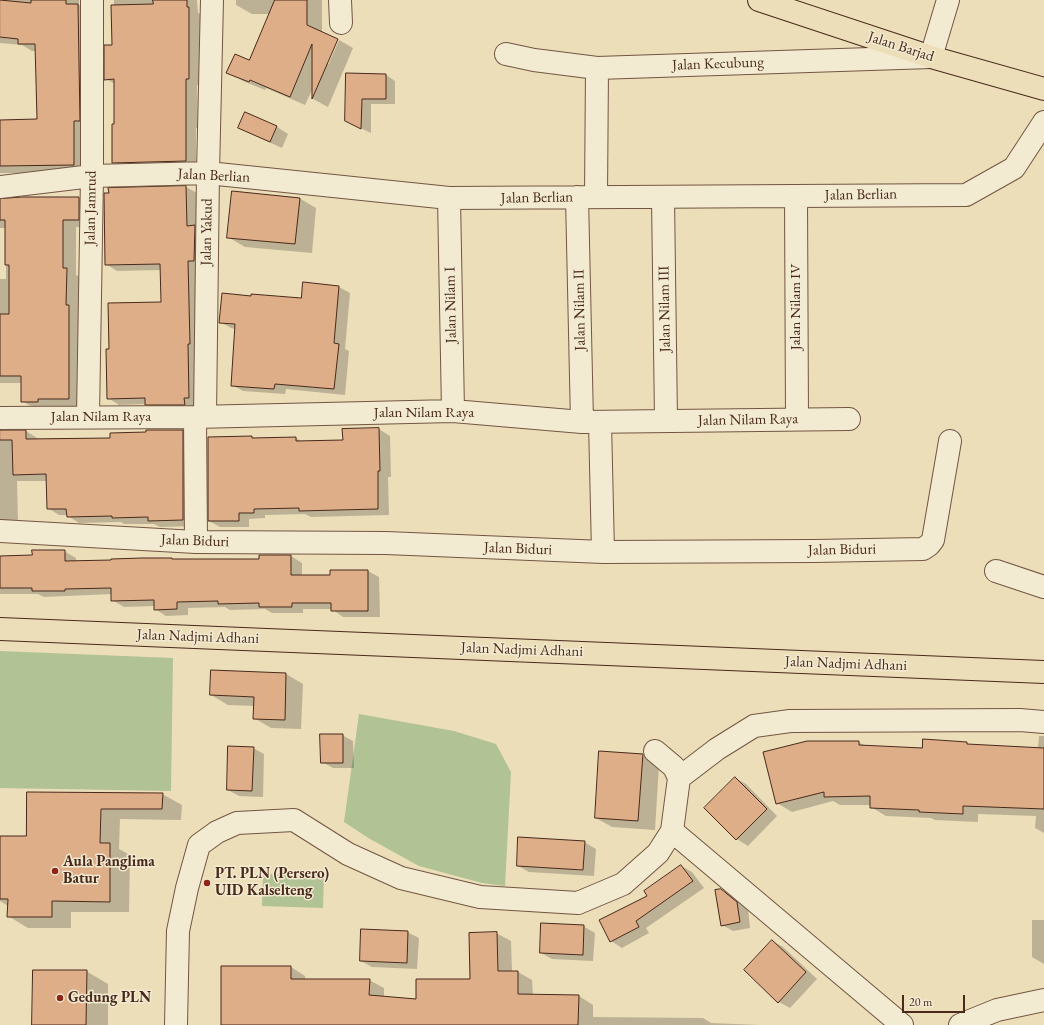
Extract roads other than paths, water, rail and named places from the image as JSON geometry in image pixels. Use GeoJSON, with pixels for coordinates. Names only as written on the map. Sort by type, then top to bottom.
{"type":"FeatureCollection","features":[{"type":"Feature","properties":{"kind":"main road","name":"Jalan Barjad"},"geometry":{"type":"LineString","coordinates":[[758,0],[790,5],[931,57],[1044,89]]}},
{"type":"Feature","properties":{"kind":"main road","name":"Jalan Nadjmi Adhani"},"geometry":{"type":"LineString","coordinates":[[0,629],[1044,672]]}},
{"type":"Feature","properties":{"kind":"street","name":"Jalan Jamrud"},"geometry":{"type":"LineString","coordinates":[[88,416],[92,176],[92,0]]}},
{"type":"Feature","properties":{"kind":"street","name":"Jalan Yakud"},"geometry":{"type":"LineString","coordinates":[[196,542],[212,0]]}},
{"type":"Feature","properties":{"kind":"street"},"geometry":{"type":"LineString","coordinates":[[340,0],[341,23]]}},
{"type":"Feature","properties":{"kind":"street"},"geometry":{"type":"LineString","coordinates":[[931,57],[948,0]]}},
{"type":"Feature","properties":{"kind":"street","name":"Jalan Kecubung"},"geometry":{"type":"LineString","coordinates":[[506,54],[534,60],[597,68],[931,57]]}},
{"type":"Feature","properties":{"kind":"street","name":"Jalan Nilam II"},"geometry":{"type":"LineString","coordinates":[[597,68],[587,197],[591,422],[602,552]]}},
{"type":"Feature","properties":{"kind":"street","name":"Jalan Berlian"},"geometry":{"type":"LineString","coordinates":[[0,187],[92,176],[208,173],[449,198],[966,195],[1014,168],[1044,122]]}},
{"type":"Feature","properties":{"kind":"street","name":"Jalan Nilam IV"},"geometry":{"type":"LineString","coordinates":[[796,196],[797,419]]}},
{"type":"Feature","properties":{"kind":"street","name":"Jalan Nilam III"},"geometry":{"type":"LineString","coordinates":[[663,197],[666,421]]}},
{"type":"Feature","properties":{"kind":"street","name":"Jalan Nilam I"},"geometry":{"type":"LineString","coordinates":[[449,198],[453,411]]}},
{"type":"Feature","properties":{"kind":"street","name":"Jalan Nilam Raya"},"geometry":{"type":"LineString","coordinates":[[0,418],[453,411],[591,422],[849,419]]}},
{"type":"Feature","properties":{"kind":"street","name":"Jalan Biduri"},"geometry":{"type":"LineString","coordinates":[[0,531],[196,542],[386,543],[602,552],[924,549],[934,540],[950,441]]}},
{"type":"Feature","properties":{"kind":"street"},"geometry":{"type":"LineString","coordinates":[[996,571],[1044,587]]}},
{"type":"Feature","properties":{"kind":"street"},"geometry":{"type":"LineString","coordinates":[[679,778],[717,749],[754,726],[790,721],[1020,720],[1044,722]]}},
{"type":"Feature","properties":{"kind":"street"},"geometry":{"type":"LineString","coordinates":[[176,1025],[178,931],[187,888],[199,846],[217,832],[238,823],[294,820],[348,854],[401,878],[480,897],[578,903],[623,884],[658,853],[672,830],[679,778],[674,767],[656,752]]}},
{"type":"Feature","properties":{"kind":"street"},"geometry":{"type":"LineString","coordinates":[[672,830],[902,1025]]}},
{"type":"Feature","properties":{"kind":"street"},"geometry":{"type":"LineString","coordinates":[[960,1025],[997,1010],[1044,1000]]}},
{"type":"Feature","properties":{"kind":"place","name":"Aula Panglima Batur"},"geometry":{"type":"Point","coordinates":[55,871]}},
{"type":"Feature","properties":{"kind":"place","name":"PT. PLN (Persero) UID Kalselteng"},"geometry":{"type":"Point","coordinates":[207,883]}},
{"type":"Feature","properties":{"kind":"place","name":"Gedung PLN"},"geometry":{"type":"Point","coordinates":[60,998]}}]}
